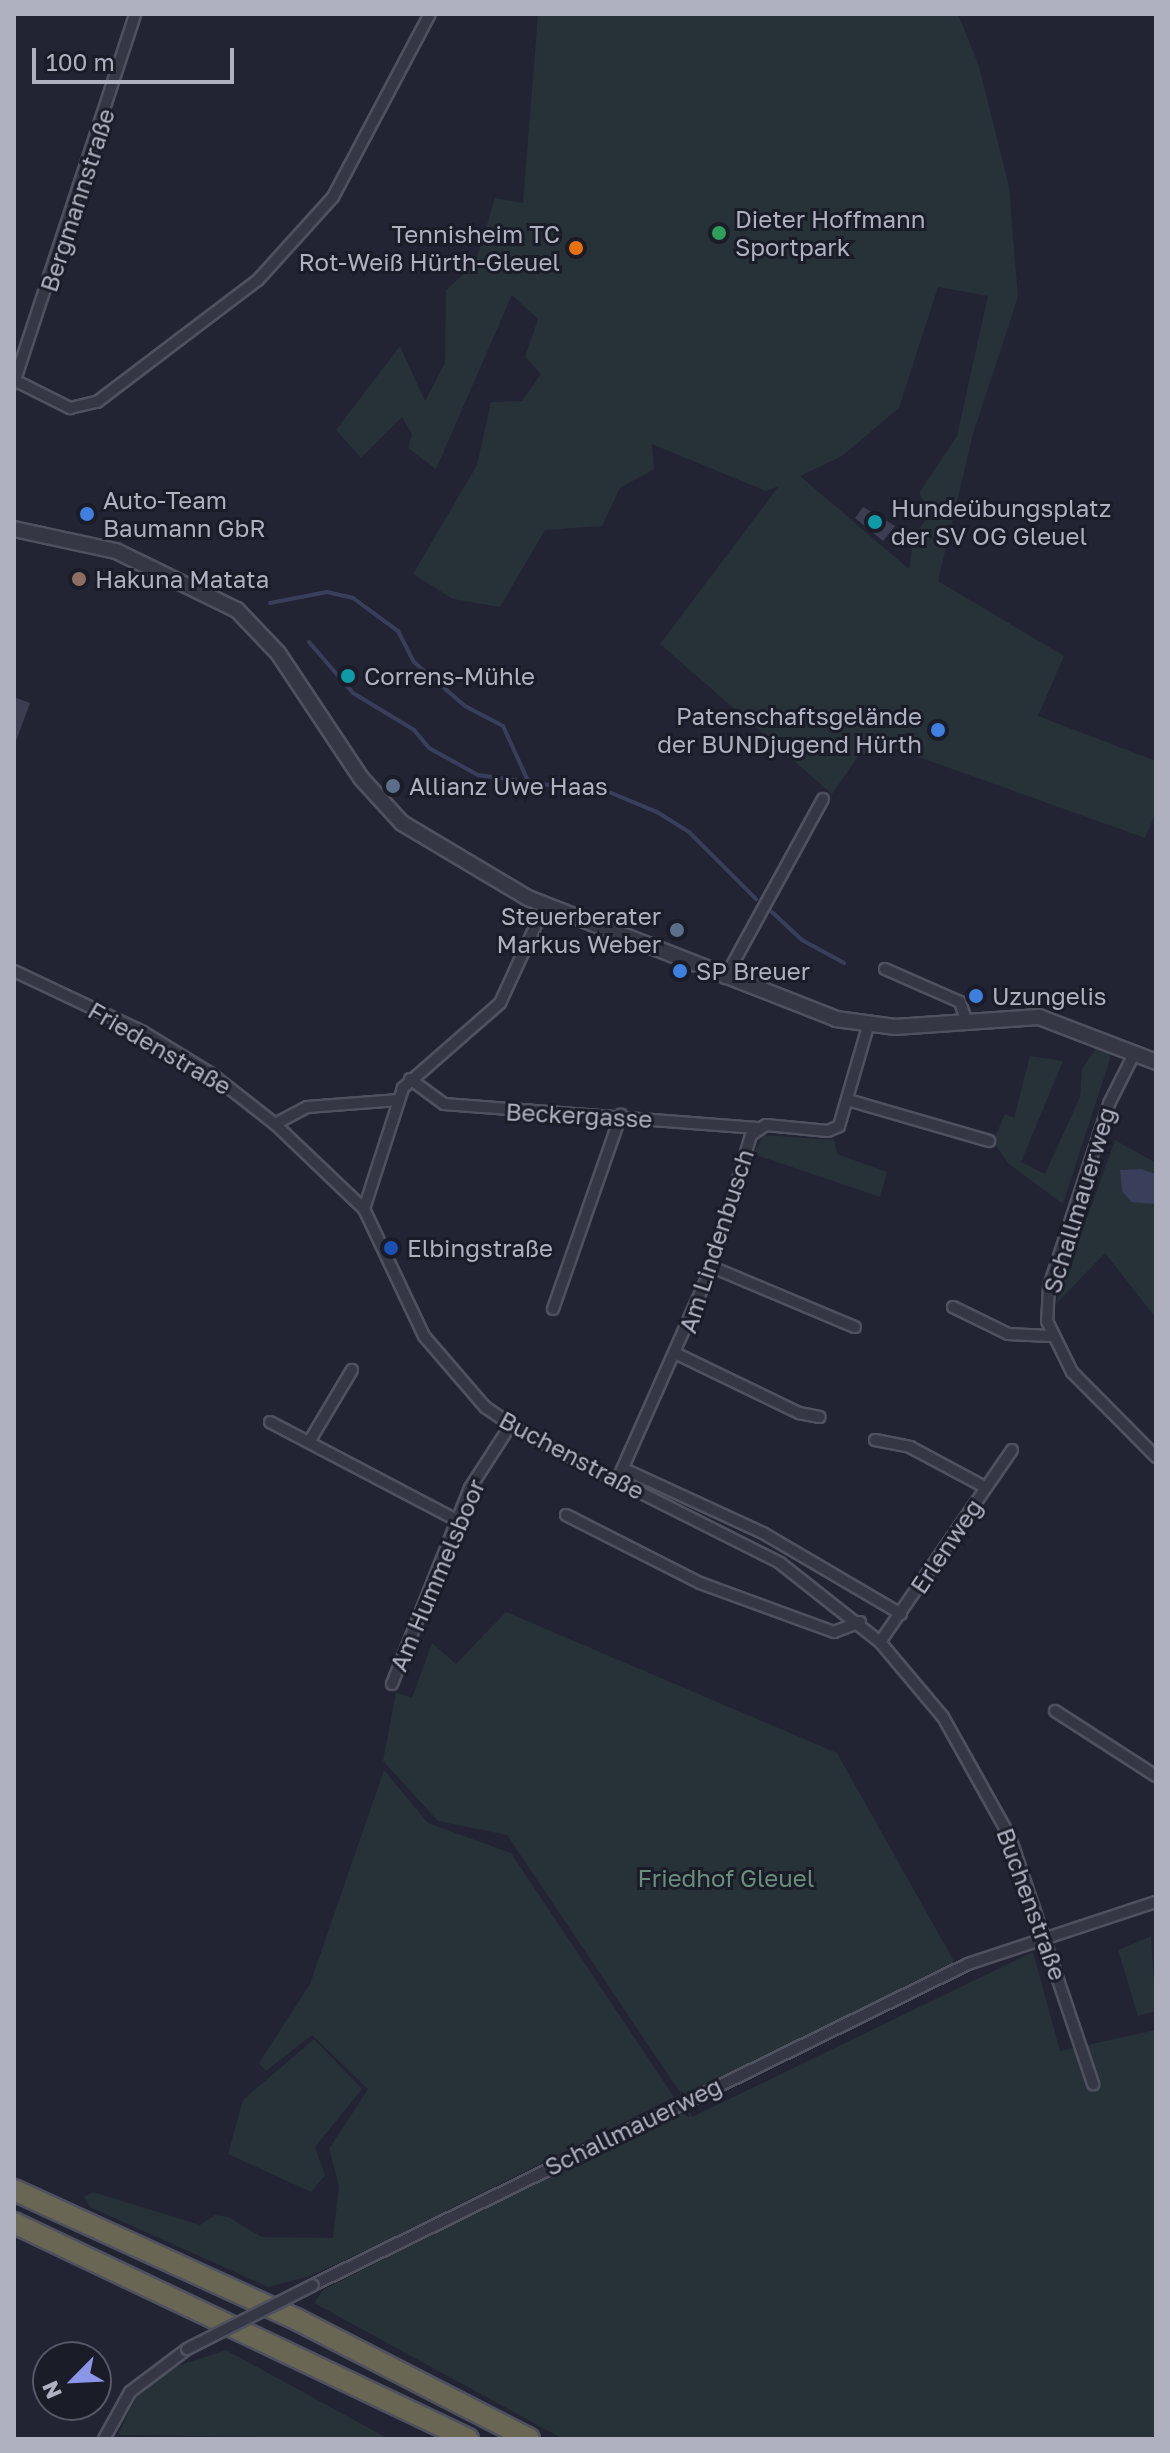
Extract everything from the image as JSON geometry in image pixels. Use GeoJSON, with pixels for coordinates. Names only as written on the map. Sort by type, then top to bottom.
{"type":"FeatureCollection","features":[{"type":"Feature","properties":{"kind":"highway"},"geometry":{"type":"LineString","coordinates":[[14,2190],[296,2319],[529,2439]]}},
{"type":"Feature","properties":{"kind":"highway"},"geometry":{"type":"LineString","coordinates":[[14,2223],[468,2439]]}},
{"type":"Feature","properties":{"kind":"street","name":"Bergmannstraße"},"geometry":{"type":"LineString","coordinates":[[14,382],[135,14]]}},
{"type":"Feature","properties":{"kind":"street"},"geometry":{"type":"LineString","coordinates":[[14,382],[70,408],[97,402],[287,254],[355,163],[430,14]]}},
{"type":"Feature","properties":{"kind":"street"},"geometry":{"type":"LineString","coordinates":[[14,529],[116,551],[237,610],[278,653],[361,778],[402,823],[545,905],[725,978],[868,1026],[1039,1017],[1156,1062]]}},
{"type":"Feature","properties":{"kind":"street"},"geometry":{"type":"LineString","coordinates":[[725,978],[823,799]]}},
{"type":"Feature","properties":{"kind":"street"},"geometry":{"type":"LineString","coordinates":[[364,1209],[399,1100],[410,1079],[500,1003],[545,905]]}},
{"type":"Feature","properties":{"kind":"street"},"geometry":{"type":"LineString","coordinates":[[885,969],[960,1002],[966,1019]]}},
{"type":"Feature","properties":{"kind":"street","name":"Friedenstraße"},"geometry":{"type":"LineString","coordinates":[[14,971],[143,1032],[210,1073],[275,1124],[364,1209]]}},
{"type":"Feature","properties":{"kind":"street","name":"Am Lindenbusch"},"geometry":{"type":"LineString","coordinates":[[617,1481],[677,1354],[712,1267],[757,1128],[834,1130],[848,1100],[868,1026]]}},
{"type":"Feature","properties":{"kind":"street","name":"Schallmauerweg"},"geometry":{"type":"LineString","coordinates":[[1050,1336],[1049,1286],[1109,1104],[1135,1052]]}},
{"type":"Feature","properties":{"kind":"street","name":"Beckergasse"},"geometry":{"type":"LineString","coordinates":[[410,1079],[444,1104],[621,1115],[757,1128]]}},
{"type":"Feature","properties":{"kind":"street"},"geometry":{"type":"LineString","coordinates":[[275,1124],[307,1107],[399,1100]]}},
{"type":"Feature","properties":{"kind":"street"},"geometry":{"type":"LineString","coordinates":[[848,1100],[989,1141]]}},
{"type":"Feature","properties":{"kind":"street"},"geometry":{"type":"LineString","coordinates":[[553,1309],[621,1115]]}},
{"type":"Feature","properties":{"kind":"street","name":"Buchenstraße"},"geometry":{"type":"LineString","coordinates":[[364,1209],[424,1336],[468,1394],[510,1426],[780,1563],[860,1622],[880,1642],[968,1756],[1010,1837],[1047,1934],[1093,2084]]}},
{"type":"Feature","properties":{"kind":"street"},"geometry":{"type":"LineString","coordinates":[[712,1267],[855,1327]]}},
{"type":"Feature","properties":{"kind":"street"},"geometry":{"type":"LineString","coordinates":[[953,1307],[1008,1334],[1050,1336],[1089,1392],[1156,1457]]}},
{"type":"Feature","properties":{"kind":"street"},"geometry":{"type":"LineString","coordinates":[[677,1354],[799,1413],[820,1417]]}},
{"type":"Feature","properties":{"kind":"street"},"geometry":{"type":"LineString","coordinates":[[309,1442],[352,1370]]}},
{"type":"Feature","properties":{"kind":"street"},"geometry":{"type":"LineString","coordinates":[[270,1422],[457,1520]]}},
{"type":"Feature","properties":{"kind":"street","name":"Am Hummelsboor"},"geometry":{"type":"LineString","coordinates":[[392,1684],[476,1476],[510,1426]]}},
{"type":"Feature","properties":{"kind":"street"},"geometry":{"type":"LineString","coordinates":[[875,1440],[910,1447],[985,1487]]}},
{"type":"Feature","properties":{"kind":"street","name":"Erlenweg"},"geometry":{"type":"LineString","coordinates":[[880,1642],[1012,1450]]}},
{"type":"Feature","properties":{"kind":"street","name":"Buchenstraße"},"geometry":{"type":"LineString","coordinates":[[624,1469],[763,1533],[901,1614]]}},
{"type":"Feature","properties":{"kind":"street"},"geometry":{"type":"LineString","coordinates":[[566,1515],[700,1583],[834,1632],[860,1622]]}},
{"type":"Feature","properties":{"kind":"street"},"geometry":{"type":"LineString","coordinates":[[1055,1711],[1156,1776]]}},
{"type":"Feature","properties":{"kind":"street","name":"Schallmauerweg"},"geometry":{"type":"LineString","coordinates":[[104,2439],[130,2392],[187,2349],[968,1964],[1047,1934],[1156,1902]]}},
{"type":"Feature","properties":{"kind":"green space"},"geometry":{"type":"Polygon","coordinates":[[[538,14],[958,14],[979,66],[1009,186],[1018,297],[973,434],[938,581],[1064,656],[1038,716],[1156,761],[1156,812],[1145,838],[891,747],[859,755],[832,794],[660,644],[779,486],[766,491],[652,444],[654,469],[620,488],[602,526],[545,530],[500,607],[453,599],[413,574],[477,465],[491,402],[522,401],[541,374],[525,357],[538,319],[512,295],[436,469],[408,448],[412,434],[402,417],[361,458],[336,430],[400,346],[425,401],[445,363],[446,290],[475,264],[495,198],[523,203],[538,14]],[[938,287],[899,408],[842,456],[800,476],[909,569],[914,535],[931,514],[919,493],[957,436],[988,296],[938,287]]]}},
{"type":"Feature","properties":{"kind":"green space"},"geometry":{"type":"Polygon","coordinates":[[[1097,1047],[1108,1050],[1110,1059],[1063,1204],[1009,1164],[993,1142],[1005,1114],[1014,1118],[1030,1056],[1063,1061],[1021,1162],[1045,1174],[1080,1097],[1082,1069],[1097,1047]]]}},
{"type":"Feature","properties":{"kind":"green space"},"geometry":{"type":"Polygon","coordinates":[[[764,1135],[834,1140],[837,1154],[887,1172],[880,1197],[753,1154],[764,1135]]]}},
{"type":"Feature","properties":{"kind":"green space"},"geometry":{"type":"Polygon","coordinates":[[[1115,1140],[1156,1163],[1156,1318],[1105,1253],[1056,1304],[1115,1140]]]}},
{"type":"Feature","properties":{"kind":"green space","name":"Friedhof Gleuel"},"geometry":{"type":"Polygon","coordinates":[[[506,1612],[837,1753],[955,1963],[683,2097],[507,1835],[438,1821],[383,1761],[396,1692],[412,1698],[432,1643],[456,1664],[506,1612]]]}},
{"type":"Feature","properties":{"kind":"green space"},"geometry":{"type":"Polygon","coordinates":[[[384,1770],[428,1823],[511,1853],[674,2097],[370,2249],[310,2276],[268,2287],[90,2207],[84,2197],[93,2192],[200,2225],[215,2215],[228,2217],[262,2237],[333,2238],[339,2186],[329,2149],[368,2089],[312,2035],[266,2071],[259,2063],[310,1984],[384,1770]]]}},
{"type":"Feature","properties":{"kind":"green space"},"geometry":{"type":"Polygon","coordinates":[[[1151,1936],[1156,2011],[1138,2016],[1118,1950],[1151,1936]]]}},
{"type":"Feature","properties":{"kind":"green space"},"geometry":{"type":"Polygon","coordinates":[[[1033,1952],[1060,2051],[1156,2030],[1156,2439],[563,2439],[314,2303],[323,2290],[684,2104],[692,2117],[1033,1952]]]}},
{"type":"Feature","properties":{"kind":"green space"},"geometry":{"type":"Polygon","coordinates":[[[314,2039],[362,2089],[315,2147],[325,2175],[311,2192],[228,2154],[243,2100],[314,2039]]]}},
{"type":"Feature","properties":{"kind":"green space"},"geometry":{"type":"Polygon","coordinates":[[[226,2350],[389,2439],[118,2435],[136,2397],[166,2370],[226,2350]]]}},
{"type":"Feature","properties":{"kind":"water"},"geometry":{"type":"Polygon","coordinates":[[[1141,1169],[1155,1174],[1156,1204],[1131,1202],[1122,1191],[1120,1170],[1141,1169]]]}},
{"type":"Feature","properties":{"kind":"building","name":"Hundeübungsplatz der SV OG Gleuel"},"geometry":{"type":"Polygon","coordinates":[[[863,507],[895,526],[883,541],[855,518],[863,507]]]}},
{"type":"Feature","properties":{"kind":"building"},"geometry":{"type":"Polygon","coordinates":[[[14,697],[30,703],[15,744],[14,744],[14,697]]]}},
{"type":"Feature","properties":{"kind":"waterway"},"geometry":{"type":"LineString","coordinates":[[270,603],[327,592],[353,598],[398,631],[414,662],[465,706],[503,726],[529,783],[604,790],[657,812],[689,832],[756,899]]}},
{"type":"Feature","properties":{"kind":"waterway"},"geometry":{"type":"LineString","coordinates":[[309,642],[353,693],[414,730],[429,748],[478,775],[527,782]]}},
{"type":"Feature","properties":{"kind":"waterway"},"geometry":{"type":"LineString","coordinates":[[772,912],[802,940],[844,963]]}},
{"type":"Feature","properties":{"kind":"place","name":"Dieter Hoffmann Sportpark"},"geometry":{"type":"Point","coordinates":[719,233]}},
{"type":"Feature","properties":{"kind":"place","name":"Tennisheim TC Rot-Weiß Hürth-Gleuel"},"geometry":{"type":"Point","coordinates":[576,248]}},
{"type":"Feature","properties":{"kind":"place","name":"Auto-Team Baumann GbR"},"geometry":{"type":"Point","coordinates":[87,514]}},
{"type":"Feature","properties":{"kind":"place","name":"Hundeübungsplatz der SV OG Gleuel"},"geometry":{"type":"Point","coordinates":[875,522]}},
{"type":"Feature","properties":{"kind":"place","name":"Hakuna Matata"},"geometry":{"type":"Point","coordinates":[79,579]}},
{"type":"Feature","properties":{"kind":"place","name":"Correns-Mühle"},"geometry":{"type":"Point","coordinates":[348,676]}},
{"type":"Feature","properties":{"kind":"place","name":"Patenschaftsgelände der BUNDjugend Hürth"},"geometry":{"type":"Point","coordinates":[938,730]}},
{"type":"Feature","properties":{"kind":"place","name":"Allianz Uwe Haas"},"geometry":{"type":"Point","coordinates":[393,786]}},
{"type":"Feature","properties":{"kind":"place","name":"Steuerberater Markus Weber"},"geometry":{"type":"Point","coordinates":[677,930]}},
{"type":"Feature","properties":{"kind":"place","name":"SP Breuer"},"geometry":{"type":"Point","coordinates":[680,971]}},
{"type":"Feature","properties":{"kind":"place","name":"Uzungelis"},"geometry":{"type":"Point","coordinates":[976,996]}},
{"type":"Feature","properties":{"kind":"place","name":"Elbingstraße"},"geometry":{"type":"Point","coordinates":[391,1248]}}]}
